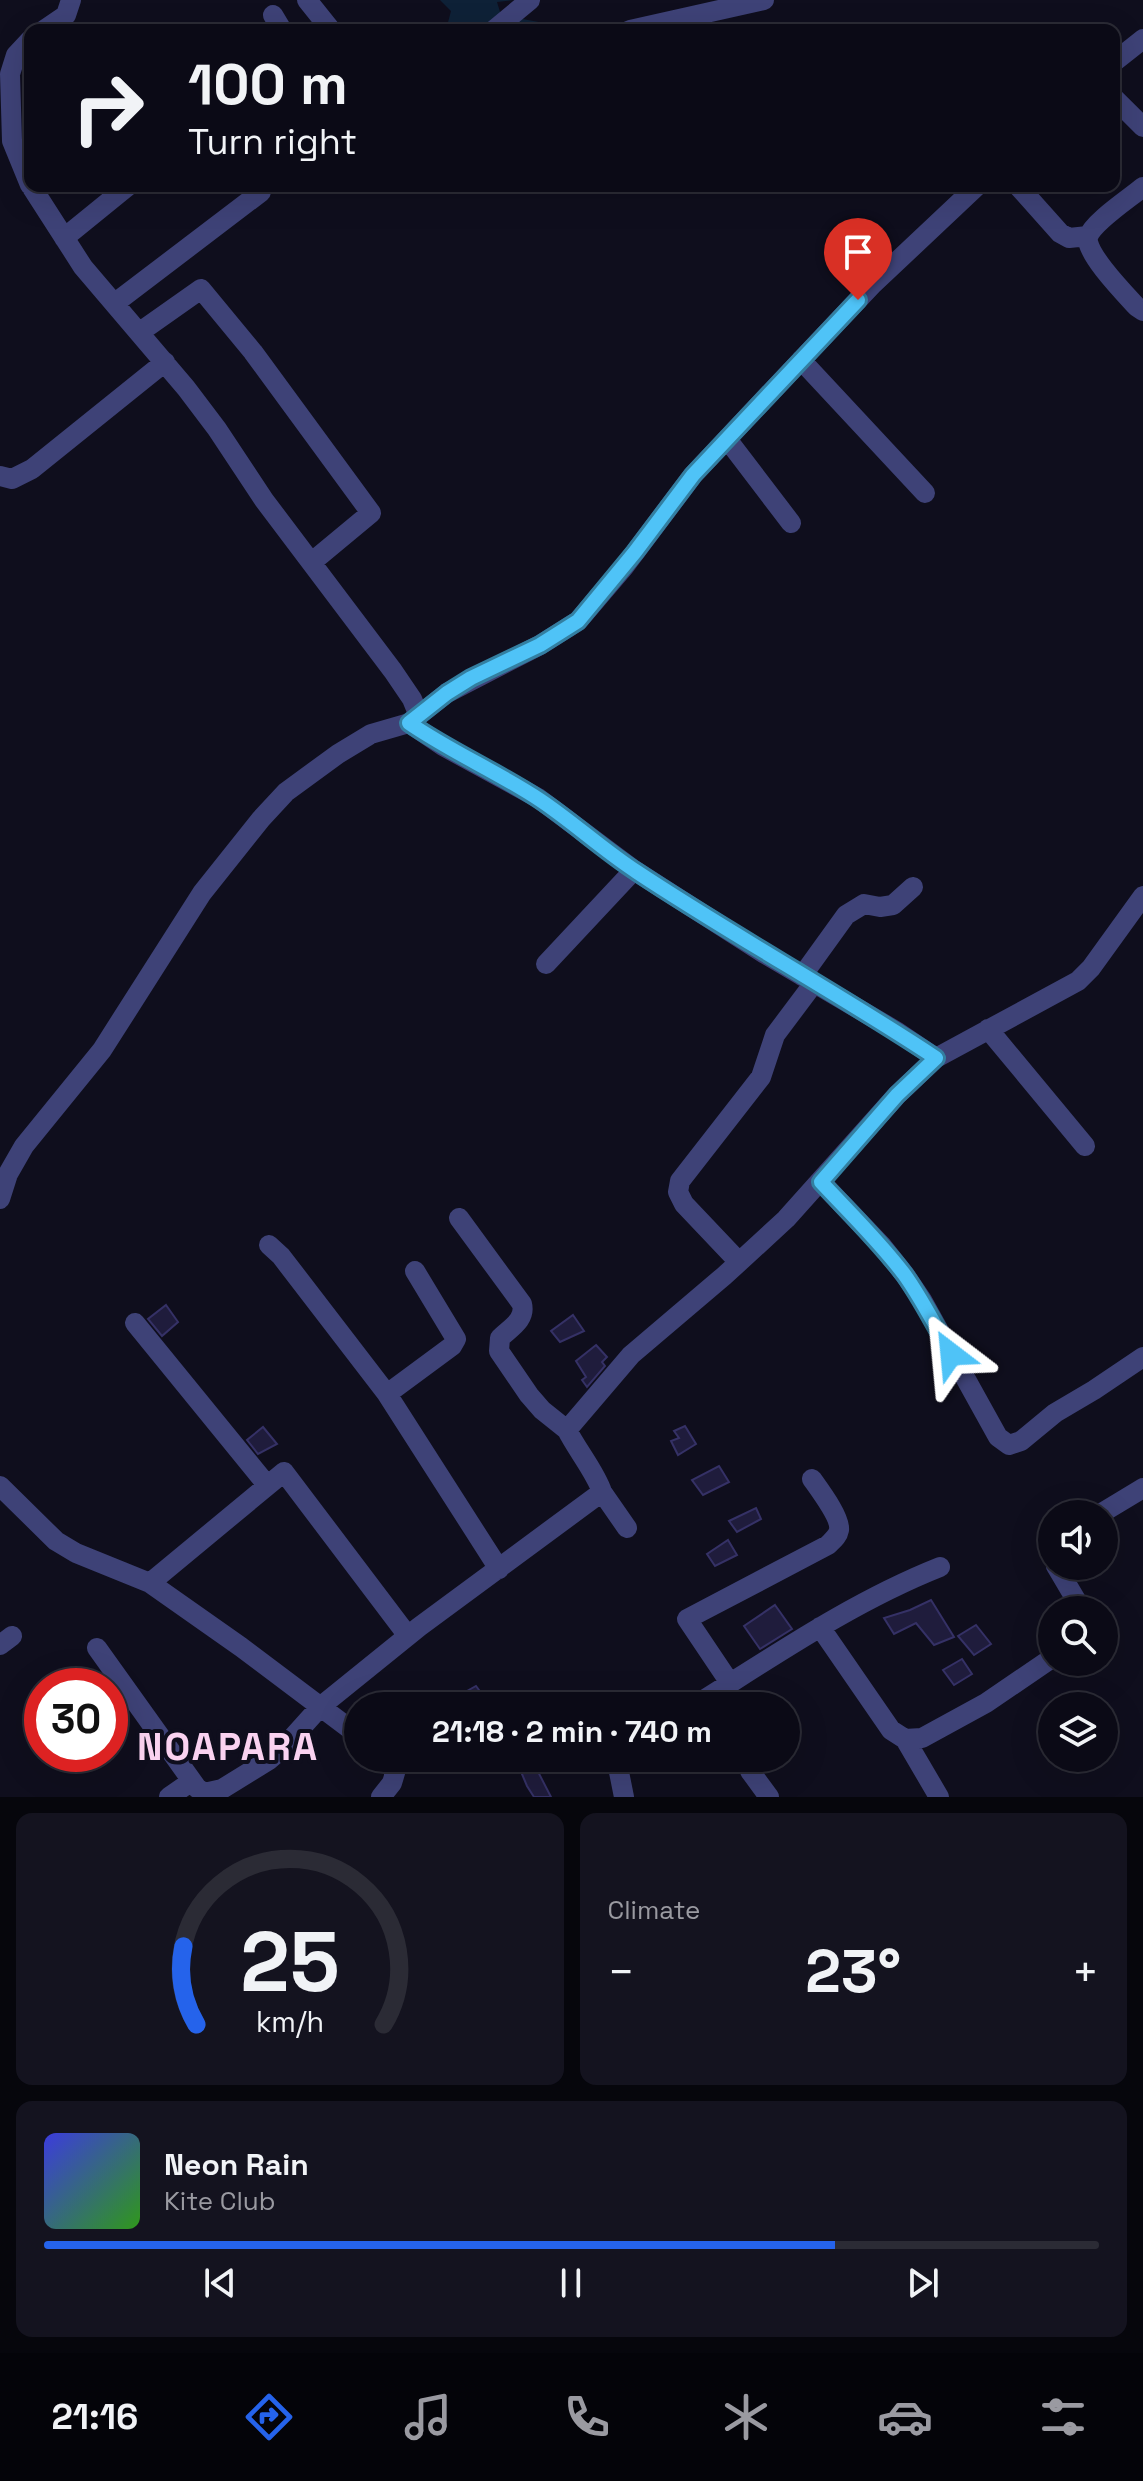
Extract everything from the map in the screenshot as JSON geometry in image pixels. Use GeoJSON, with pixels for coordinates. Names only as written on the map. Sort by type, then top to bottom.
{"type":"FeatureCollection","features":[{"type":"Feature","properties":{"kind":"street"},"geometry":{"type":"LineString","coordinates":[[53,24],[66,15],[71,0]]}},
{"type":"Feature","properties":{"kind":"street"},"geometry":{"type":"LineString","coordinates":[[307,0],[326,24]]}},
{"type":"Feature","properties":{"kind":"street"},"geometry":{"type":"LineString","coordinates":[[501,24],[530,0]]}},
{"type":"Feature","properties":{"kind":"street"},"geometry":{"type":"LineString","coordinates":[[657,24],[764,0]]}},
{"type":"Feature","properties":{"kind":"street"},"geometry":{"type":"LineString","coordinates":[[1120,57],[1143,39]]}},
{"type":"Feature","properties":{"kind":"street"},"geometry":{"type":"LineString","coordinates":[[24,46],[16,55],[10,74],[14,141],[24,169]]}},
{"type":"Feature","properties":{"kind":"street"},"geometry":{"type":"LineString","coordinates":[[1120,104],[1143,127]]}},
{"type":"Feature","properties":{"kind":"street"},"geometry":{"type":"LineString","coordinates":[[1143,187],[1095,227],[1088,236],[1087,245],[1143,311]]}},
{"type":"Feature","properties":{"kind":"street"},"geometry":{"type":"LineString","coordinates":[[34,192],[83,267],[165,362],[217,429],[264,500],[393,671],[412,699],[414,719],[443,746],[538,798],[634,870],[936,1058]]}},
{"type":"Feature","properties":{"kind":"street"},"geometry":{"type":"LineString","coordinates":[[64,238],[121,192]]}},
{"type":"Feature","properties":{"kind":"street"},"geometry":{"type":"LineString","coordinates":[[115,303],[261,192]]}},
{"type":"Feature","properties":{"kind":"street"},"geometry":{"type":"LineString","coordinates":[[0,1199],[4,1171],[102,1050],[202,893],[286,792],[371,734],[414,719],[430,704],[471,678],[540,645],[578,621],[647,538],[673,500],[727,439],[873,284],[971,192]]}},
{"type":"Feature","properties":{"kind":"street"},"geometry":{"type":"LineString","coordinates":[[1023,192],[1060,233],[1069,238],[1088,236]]}},
{"type":"Feature","properties":{"kind":"street"},"geometry":{"type":"LineString","coordinates":[[140,332],[201,289],[253,352],[371,513],[312,562]]}},
{"type":"Feature","properties":{"kind":"street"},"geometry":{"type":"LineString","coordinates":[[801,360],[925,493]]}},
{"type":"Feature","properties":{"kind":"street"},"geometry":{"type":"LineString","coordinates":[[0,476],[12,479],[32,469],[165,362]]}},
{"type":"Feature","properties":{"kind":"street"},"geometry":{"type":"LineString","coordinates":[[727,439],[791,523]]}},
{"type":"Feature","properties":{"kind":"street"},"geometry":{"type":"LineString","coordinates":[[546,964],[634,870]]}},
{"type":"Feature","properties":{"kind":"street"},"geometry":{"type":"LineString","coordinates":[[739,1262],[684,1204],[678,1192],[680,1181],[761,1077],[775,1035],[846,915],[864,904],[880,907],[893,905],[913,887]]}},
{"type":"Feature","properties":{"kind":"street"},"geometry":{"type":"LineString","coordinates":[[567,1430],[631,1355],[786,1219],[897,1095],[936,1058],[1078,981],[1091,968],[1143,896]]}},
{"type":"Feature","properties":{"kind":"street"},"geometry":{"type":"LineString","coordinates":[[988,1029],[1085,1146]]}},
{"type":"Feature","properties":{"kind":"street"},"geometry":{"type":"LineString","coordinates":[[821,1182],[905,1275],[998,1437],[1009,1445],[1021,1441],[1055,1413],[1143,1357]]}},
{"type":"Feature","properties":{"kind":"street"},"geometry":{"type":"LineString","coordinates":[[459,1218],[524,1310],[500,1338],[499,1351],[536,1404],[567,1430],[576,1450],[627,1528]]}},
{"type":"Feature","properties":{"kind":"street"},"geometry":{"type":"LineString","coordinates":[[269,1245],[387,1394],[499,1569]]}},
{"type":"Feature","properties":{"kind":"street"},"geometry":{"type":"LineString","coordinates":[[387,1394],[452,1346],[456,1339],[415,1271]]}},
{"type":"Feature","properties":{"kind":"street"},"geometry":{"type":"LineString","coordinates":[[135,1323],[267,1485]]}},
{"type":"Feature","properties":{"kind":"street"},"geometry":{"type":"LineString","coordinates":[[150,1583],[284,1472],[408,1636]]}},
{"type":"Feature","properties":{"kind":"street"},"geometry":{"type":"LineString","coordinates":[[730,1683],[687,1619],[836,1538],[839,1523],[812,1479]]}},
{"type":"Feature","properties":{"kind":"street"},"geometry":{"type":"LineString","coordinates":[[0,1486],[56,1541],[76,1553],[150,1583],[344,1725]]}},
{"type":"Feature","properties":{"kind":"street"},"geometry":{"type":"LineString","coordinates":[[1118,1503],[1143,1488]]}},
{"type":"Feature","properties":{"kind":"street"},"geometry":{"type":"LineString","coordinates":[[97,1648],[192,1781],[204,1793],[222,1789],[277,1753],[320,1707],[408,1636],[602,1492]]}},
{"type":"Feature","properties":{"kind":"street"},"geometry":{"type":"LineString","coordinates":[[716,1692],[820,1627],[899,1583],[940,1567]]}},
{"type":"Feature","properties":{"kind":"street"},"geometry":{"type":"LineString","coordinates":[[820,1627],[891,1730],[905,1739],[939,1797]]}},
{"type":"Feature","properties":{"kind":"street"},"geometry":{"type":"LineString","coordinates":[[905,1739],[922,1738],[986,1703],[1038,1668]]}},
{"type":"Feature","properties":{"kind":"street"},"geometry":{"type":"LineString","coordinates":[[381,1797],[392,1783],[394,1772]]}},
{"type":"Feature","properties":{"kind":"street"},"geometry":{"type":"LineString","coordinates":[[619,1772],[624,1797]]}},
{"type":"Feature","properties":{"kind":"street"},"geometry":{"type":"LineString","coordinates":[[751,1772],[769,1797]]}},
{"type":"Feature","properties":{"kind":"street"},"geometry":{"type":"LineString","coordinates":[[169,1797],[192,1781]]}},
{"type":"Feature","properties":{"kind":"water"},"geometry":{"type":"Polygon","coordinates":[[[440,0],[513,0],[497,2],[501,15],[544,23],[448,24],[451,11],[440,0]]]}},
{"type":"Feature","properties":{"kind":"building"},"geometry":{"type":"Polygon","coordinates":[[[166,1305],[178,1322],[162,1336],[148,1319],[166,1305]]]}},
{"type":"Feature","properties":{"kind":"building"},"geometry":{"type":"Polygon","coordinates":[[[573,1315],[584,1331],[560,1342],[551,1331],[573,1315]]]}},
{"type":"Feature","properties":{"kind":"building"},"geometry":{"type":"Polygon","coordinates":[[[596,1345],[607,1357],[602,1362],[605,1366],[587,1387],[582,1380],[586,1377],[576,1361],[596,1345]]]}},
{"type":"Feature","properties":{"kind":"building"},"geometry":{"type":"Polygon","coordinates":[[[685,1426],[696,1444],[678,1455],[671,1441],[679,1438],[674,1431],[685,1426]]]}},
{"type":"Feature","properties":{"kind":"building"},"geometry":{"type":"Polygon","coordinates":[[[263,1427],[277,1444],[258,1454],[247,1440],[263,1427]]]}},
{"type":"Feature","properties":{"kind":"building"},"geometry":{"type":"Polygon","coordinates":[[[719,1466],[729,1482],[703,1495],[692,1480],[719,1466]]]}},
{"type":"Feature","properties":{"kind":"building"},"geometry":{"type":"Polygon","coordinates":[[[756,1508],[761,1519],[737,1532],[729,1521],[756,1508]]]}},
{"type":"Feature","properties":{"kind":"building"},"geometry":{"type":"Polygon","coordinates":[[[728,1540],[737,1555],[715,1566],[707,1554],[728,1540]]]}},
{"type":"Feature","properties":{"kind":"building"},"geometry":{"type":"Polygon","coordinates":[[[931,1600],[954,1637],[934,1645],[916,1623],[894,1634],[884,1618],[910,1610],[931,1600]]]}},
{"type":"Feature","properties":{"kind":"building"},"geometry":{"type":"Polygon","coordinates":[[[775,1605],[792,1629],[760,1649],[744,1626],[775,1605]]]}},
{"type":"Feature","properties":{"kind":"building"},"geometry":{"type":"Polygon","coordinates":[[[976,1625],[991,1644],[974,1655],[958,1636],[976,1625]]]}},
{"type":"Feature","properties":{"kind":"building"},"geometry":{"type":"Polygon","coordinates":[[[962,1659],[972,1674],[954,1685],[943,1670],[962,1659]]]}},
{"type":"Feature","properties":{"kind":"building"},"geometry":{"type":"Polygon","coordinates":[[[476,1686],[480,1692],[465,1692],[476,1686]]]}},
{"type":"Feature","properties":{"kind":"building"},"geometry":{"type":"Polygon","coordinates":[[[521,1772],[538,1772],[551,1797],[534,1797],[521,1772]]]}},
{"type":"Feature","properties":{"kind":"district","name":"NOAPARA"},"geometry":{"type":"Point","coordinates":[228,1747]}},
{"type":"Feature","properties":{"kind":"route"},"geometry":{"type":"LineString","coordinates":[[858,300],[693,475],[647,538],[578,621],[540,645],[471,678],[430,704],[409,723],[443,746],[538,798],[634,870],[936,1058],[897,1095],[821,1182],[905,1275],[951,1354]]}}]}
